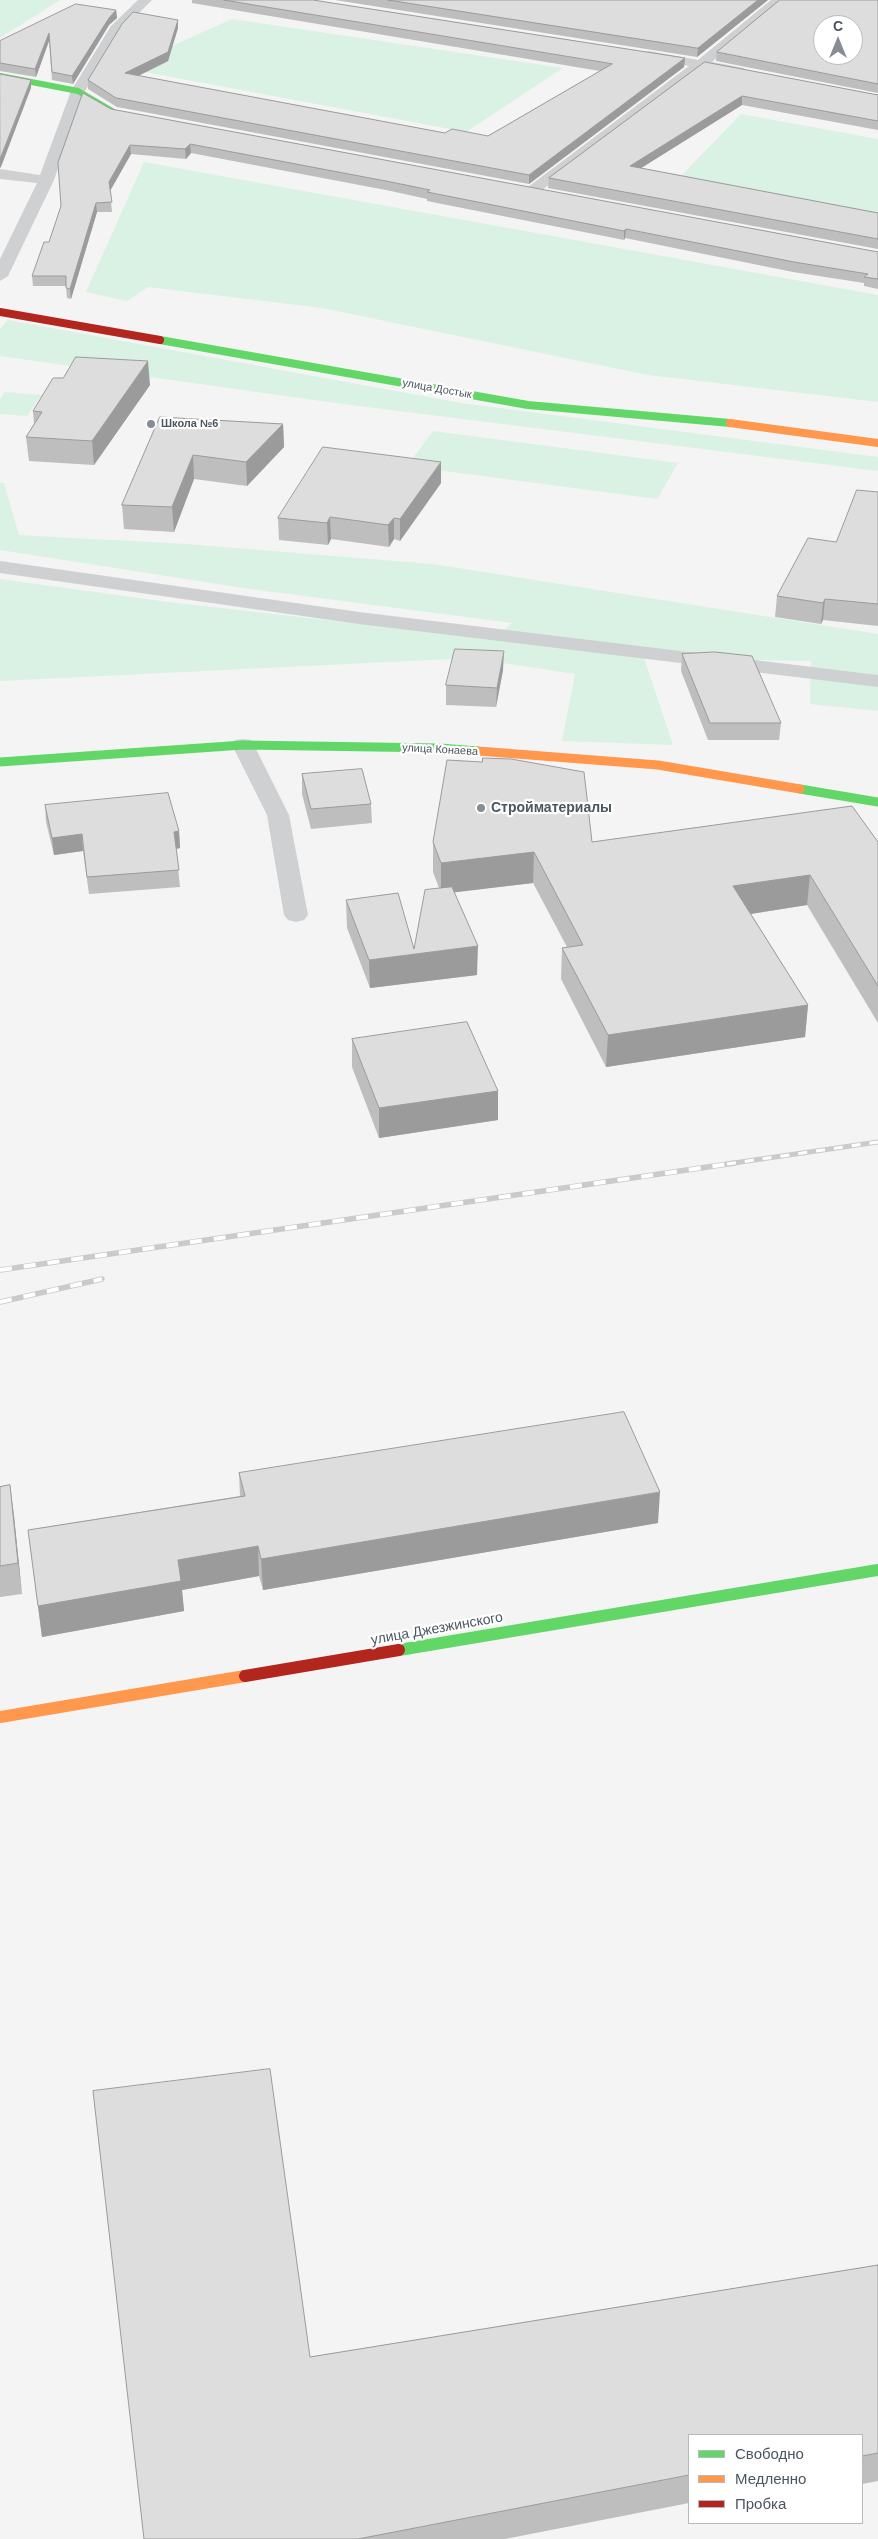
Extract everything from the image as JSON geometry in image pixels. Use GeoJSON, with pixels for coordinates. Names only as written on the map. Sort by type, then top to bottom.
{"type":"FeatureCollection","features":[{"type":"Feature","properties":{"kind":"street"},"geometry":{"type":"LineString","coordinates":[[0,276],[46,180],[78,92],[116,29],[145,0]]}},
{"type":"Feature","properties":{"kind":"street"},"geometry":{"type":"LineString","coordinates":[[528,189],[701,64],[779,0]]}},
{"type":"Feature","properties":{"kind":"street"},"geometry":{"type":"LineString","coordinates":[[632,53],[757,75]]}},
{"type":"Feature","properties":{"kind":"street"},"geometry":{"type":"LineString","coordinates":[[0,76],[78,92],[112,112],[122,113]]}},
{"type":"Feature","properties":{"kind":"street"},"geometry":{"type":"LineString","coordinates":[[0,174],[46,180]]}},
{"type":"Feature","properties":{"kind":"street"},"geometry":{"type":"LineString","coordinates":[[528,189],[552,194]]}},
{"type":"Feature","properties":{"kind":"street","name":"улица Достык"},"geometry":{"type":"LineString","coordinates":[[0,312],[528,405],[751,425],[878,443]]}},
{"type":"Feature","properties":{"kind":"street"},"geometry":{"type":"LineString","coordinates":[[0,567],[359,618],[878,681]]}},
{"type":"Feature","properties":{"kind":"street"},"geometry":{"type":"LineString","coordinates":[[243,745],[278,815],[296,915]]}},
{"type":"Feature","properties":{"kind":"street","name":"улица Конаева"},"geometry":{"type":"LineString","coordinates":[[0,762],[243,745],[440,748],[658,765],[878,802]]}},
{"type":"Feature","properties":{"kind":"street","name":"улица Джезжинского"},"geometry":{"type":"LineString","coordinates":[[0,1717],[878,1570]]}},
{"type":"Feature","properties":{"kind":"green space"},"geometry":{"type":"Polygon","coordinates":[[[0,0],[60,0],[0,38],[0,0]]]}},
{"type":"Feature","properties":{"kind":"green space"},"geometry":{"type":"Polygon","coordinates":[[[232,19],[563,68],[466,132],[123,68],[232,19]]]}},
{"type":"Feature","properties":{"kind":"green space"},"geometry":{"type":"Polygon","coordinates":[[[741,114],[878,139],[878,215],[678,179],[741,114]]]}},
{"type":"Feature","properties":{"kind":"green space"},"geometry":{"type":"Polygon","coordinates":[[[144,162],[878,295],[878,402],[648,375],[322,308],[148,287],[127,301],[86,292],[144,162]]]}},
{"type":"Feature","properties":{"kind":"green space"},"geometry":{"type":"Polygon","coordinates":[[[8,320],[461,403],[878,457],[878,471],[343,404],[0,356],[0,329],[8,320]]]}},
{"type":"Feature","properties":{"kind":"green space"},"geometry":{"type":"Polygon","coordinates":[[[5,392],[42,395],[27,416],[0,414],[0,399],[5,392]]]}},
{"type":"Feature","properties":{"kind":"green space"},"geometry":{"type":"Polygon","coordinates":[[[433,431],[678,463],[657,499],[407,466],[433,431]]]}},
{"type":"Feature","properties":{"kind":"green space"},"geometry":{"type":"Polygon","coordinates":[[[0,483],[4,483],[19,535],[186,544],[433,564],[878,634],[878,711],[810,704],[811,661],[644,658],[673,745],[562,741],[575,674],[470,658],[0,681],[0,579],[168,602],[494,639],[512,623],[243,588],[0,550],[0,483]]]}},
{"type":"Feature","properties":{"kind":"building"},"geometry":{"type":"Polygon","coordinates":[[[224,0],[313,0],[685,58],[529,175],[116,98],[88,80],[122,24],[133,12],[178,20],[168,52],[125,73],[445,133],[452,129],[488,136],[612,64],[224,0]]]}},
{"type":"Feature","properties":{"kind":"building"},"geometry":{"type":"Polygon","coordinates":[[[388,0],[758,0],[698,48],[388,0]]]}},
{"type":"Feature","properties":{"kind":"building"},"geometry":{"type":"Polygon","coordinates":[[[780,0],[878,0],[878,84],[717,52],[780,0]]]}},
{"type":"Feature","properties":{"kind":"building"},"geometry":{"type":"Polygon","coordinates":[[[76,4],[116,10],[72,76],[52,72],[49,33],[35,69],[0,63],[0,41],[76,4]]]}},
{"type":"Feature","properties":{"kind":"building"},"geometry":{"type":"Polygon","coordinates":[[[705,62],[878,95],[878,121],[742,96],[630,166],[878,213],[878,239],[549,178],[705,62]]]}},
{"type":"Feature","properties":{"kind":"building"},"geometry":{"type":"Polygon","coordinates":[[[0,74],[31,80],[0,159],[0,74]]]}},
{"type":"Feature","properties":{"kind":"building"},"geometry":{"type":"Polygon","coordinates":[[[83,93],[111,109],[878,252],[878,279],[864,277],[868,274],[794,262],[626,229],[624,231],[427,192],[430,190],[391,182],[190,144],[185,149],[130,145],[109,182],[112,202],[96,203],[70,289],[66,288],[66,276],[32,276],[44,242],[49,242],[61,206],[58,163],[83,93]]]}},
{"type":"Feature","properties":{"kind":"building"},"geometry":{"type":"Polygon","coordinates":[[[76,357],[148,361],[92,441],[26,437],[42,412],[33,411],[53,378],[63,378],[76,357]]]}},
{"type":"Feature","properties":{"kind":"building"},"geometry":{"type":"Polygon","coordinates":[[[160,417],[283,424],[246,462],[193,455],[172,507],[122,505],[160,417]]]}},
{"type":"Feature","properties":{"kind":"building"},"geometry":{"type":"Polygon","coordinates":[[[323,447],[441,462],[400,519],[394,518],[388,525],[330,517],[327,523],[278,518],[323,447]]]}},
{"type":"Feature","properties":{"kind":"building"},"geometry":{"type":"Polygon","coordinates":[[[857,490],[878,492],[878,604],[825,599],[823,603],[777,596],[808,538],[836,542],[857,490]]]}},
{"type":"Feature","properties":{"kind":"building"},"geometry":{"type":"Polygon","coordinates":[[[455,649],[504,651],[497,688],[446,685],[455,649]]]}},
{"type":"Feature","properties":{"kind":"building"},"geometry":{"type":"Polygon","coordinates":[[[715,652],[752,656],[781,723],[710,723],[682,654],[715,652]]]}},
{"type":"Feature","properties":{"kind":"building"},"geometry":{"type":"Polygon","coordinates":[[[483,758],[511,759],[584,772],[592,842],[852,806],[878,842],[878,986],[810,875],[733,886],[808,1005],[608,1035],[562,948],[583,945],[534,852],[441,863],[433,842],[447,760],[482,762],[483,758]]]}},
{"type":"Feature","properties":{"kind":"building"},"geometry":{"type":"Polygon","coordinates":[[[362,769],[371,804],[311,809],[302,774],[362,769]]]}},
{"type":"Feature","properties":{"kind":"building"},"geometry":{"type":"Polygon","coordinates":[[[168,793],[179,831],[174,832],[179,870],[87,877],[82,834],[52,838],[45,805],[168,793]]]}},
{"type":"Feature","properties":{"kind":"building"},"geometry":{"type":"Polygon","coordinates":[[[452,887],[478,946],[369,960],[346,900],[398,893],[414,949],[425,890],[452,887]]]}},
{"type":"Feature","properties":{"kind":"building"},"geometry":{"type":"Polygon","coordinates":[[[467,1022],[498,1091],[379,1108],[352,1039],[467,1022]]]}},
{"type":"Feature","properties":{"kind":"building"},"geometry":{"type":"Polygon","coordinates":[[[624,1412],[660,1492],[261,1559],[258,1546],[178,1560],[181,1581],[38,1606],[28,1530],[245,1496],[239,1473],[624,1412]]]}},
{"type":"Feature","properties":{"kind":"building"},"geometry":{"type":"Polygon","coordinates":[[[10,1485],[18,1563],[0,1566],[0,1487],[10,1485]]]}},
{"type":"Feature","properties":{"kind":"building"},"geometry":{"type":"Polygon","coordinates":[[[270,2069],[310,2357],[878,2265],[878,2453],[863,2456],[863,2434],[688,2434],[688,2475],[358,2539],[144,2539],[93,2091],[270,2069]]]}},
{"type":"Feature","properties":{"kind":"railway"},"geometry":{"type":"LineString","coordinates":[[727,1164],[878,1142]]}},
{"type":"Feature","properties":{"kind":"railway"},"geometry":{"type":"LineString","coordinates":[[0,1270],[735,1163]]}},
{"type":"Feature","properties":{"kind":"railway"},"geometry":{"type":"LineString","coordinates":[[0,1302],[102,1279]]}},
{"type":"Feature","properties":{"kind":"traffic: fast"},"geometry":{"type":"LineString","coordinates":[[0,76],[78,91],[114,112]]}},
{"type":"Feature","properties":{"kind":"traffic: fast"},"geometry":{"type":"LineString","coordinates":[[160,340],[528,405],[730,423]]}},
{"type":"Feature","properties":{"kind":"traffic: fast"},"geometry":{"type":"LineString","coordinates":[[0,762],[243,745],[440,748],[478,751]]}},
{"type":"Feature","properties":{"kind":"traffic: fast"},"geometry":{"type":"LineString","coordinates":[[800,789],[878,802]]}},
{"type":"Feature","properties":{"kind":"traffic: fast"},"geometry":{"type":"LineString","coordinates":[[399,1650],[878,1570]]}},
{"type":"Feature","properties":{"kind":"traffic: slow"},"geometry":{"type":"LineString","coordinates":[[730,423],[878,443]]}},
{"type":"Feature","properties":{"kind":"traffic: slow"},"geometry":{"type":"LineString","coordinates":[[478,751],[658,765],[800,789]]}},
{"type":"Feature","properties":{"kind":"traffic: slow"},"geometry":{"type":"LineString","coordinates":[[0,1717],[245,1676]]}},
{"type":"Feature","properties":{"kind":"traffic: jam"},"geometry":{"type":"LineString","coordinates":[[0,312],[160,340]]}},
{"type":"Feature","properties":{"kind":"traffic: jam"},"geometry":{"type":"LineString","coordinates":[[245,1676],[399,1650]]}},
{"type":"Feature","properties":{"kind":"place","name":"Школа №6"},"geometry":{"type":"Point","coordinates":[151,424]}},
{"type":"Feature","properties":{"kind":"place","name":"Стройматериалы"},"geometry":{"type":"Point","coordinates":[481,808]}}]}
